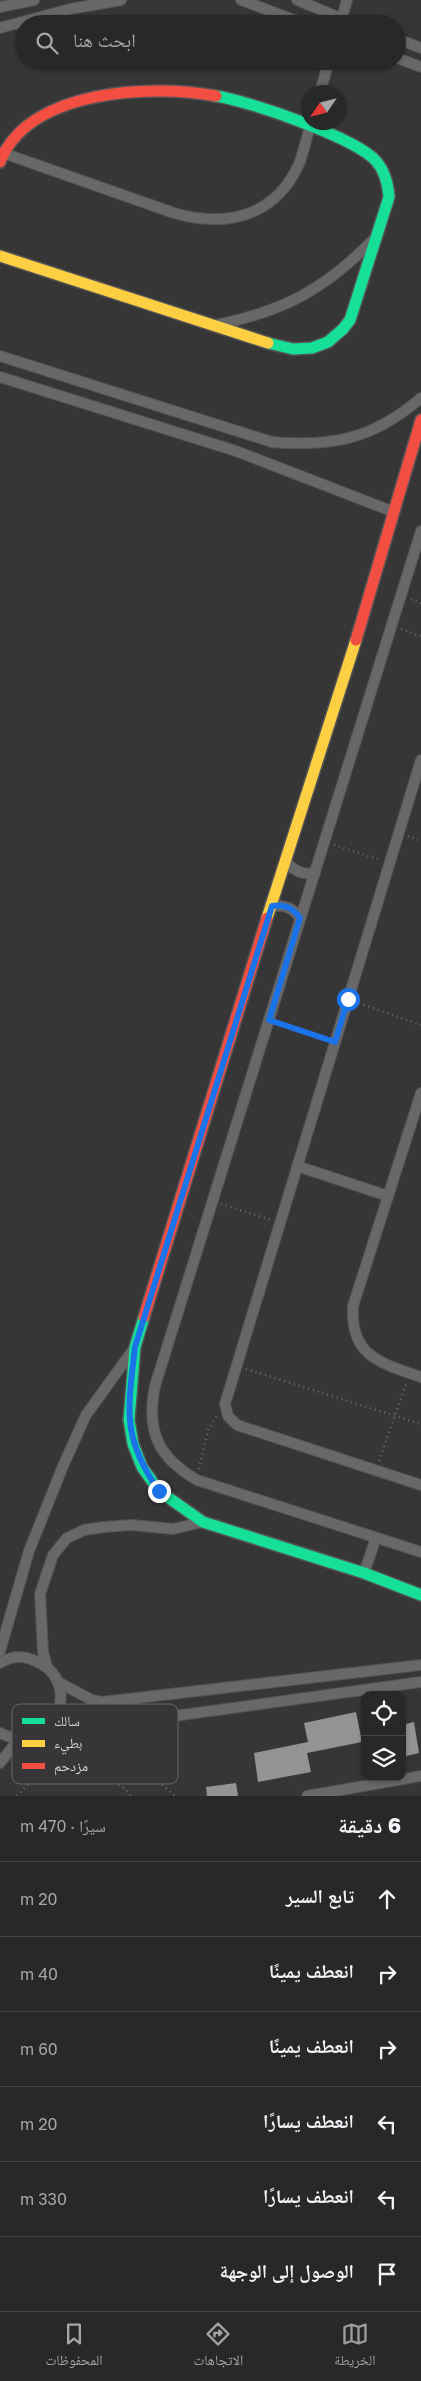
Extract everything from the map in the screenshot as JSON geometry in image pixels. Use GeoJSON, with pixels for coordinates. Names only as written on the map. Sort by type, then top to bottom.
{"type":"FeatureCollection","features":[{"type":"Feature","properties":{"kind":"street"},"geometry":{"type":"LineString","coordinates":[[0,7],[34,0]]}},
{"type":"Feature","properties":{"kind":"street"},"geometry":{"type":"LineString","coordinates":[[48,15],[121,0]]}},
{"type":"Feature","properties":{"kind":"street"},"geometry":{"type":"LineString","coordinates":[[240,0],[281,15]]}},
{"type":"Feature","properties":{"kind":"street"},"geometry":{"type":"LineString","coordinates":[[297,0],[328,15]]}},
{"type":"Feature","properties":{"kind":"street"},"geometry":{"type":"LineString","coordinates":[[343,15],[347,0]]}},
{"type":"Feature","properties":{"kind":"street"},"geometry":{"type":"LineString","coordinates":[[0,28],[15,24]]}},
{"type":"Feature","properties":{"kind":"street"},"geometry":{"type":"LineString","coordinates":[[406,42],[421,48]]}},
{"type":"Feature","properties":{"kind":"street"},"geometry":{"type":"LineString","coordinates":[[406,61],[421,67]]}},
{"type":"Feature","properties":{"kind":"street"},"geometry":{"type":"LineString","coordinates":[[322,85],[326,70]]}},
{"type":"Feature","properties":{"kind":"street"},"geometry":{"type":"LineString","coordinates":[[301,122],[246,102],[215,95],[168,91],[120,92],[64,106],[41,117],[20,133],[1,155],[174,213],[198,220],[223,220],[247,214],[269,202],[286,184],[299,163],[309,130]]}},
{"type":"Feature","properties":{"kind":"street"},"geometry":{"type":"LineString","coordinates":[[0,256],[281,347],[301,351],[321,347],[338,336],[350,320],[389,197],[387,180],[381,165],[370,153],[321,130]]}},
{"type":"Feature","properties":{"kind":"street"},"geometry":{"type":"LineString","coordinates":[[214,325],[251,318],[287,305],[320,287],[342,270],[376,238]]}},
{"type":"Feature","properties":{"kind":"street"},"geometry":{"type":"LineString","coordinates":[[0,356],[272,442],[306,445],[340,441],[373,431],[403,414],[421,398]]}},
{"type":"Feature","properties":{"kind":"street"},"geometry":{"type":"LineString","coordinates":[[0,377],[236,451],[394,512]]}},
{"type":"Feature","properties":{"kind":"street"},"geometry":{"type":"LineString","coordinates":[[421,420],[340,694],[285,860],[135,1347],[129,1420],[133,1444],[142,1467],[159,1491],[180,1508],[203,1522],[364,1573],[421,1595]]}},
{"type":"Feature","properties":{"kind":"street"},"geometry":{"type":"LineString","coordinates":[[421,532],[418,548],[300,918],[155,1386],[151,1407],[153,1428],[160,1448],[174,1465],[196,1480],[421,1552]]}},
{"type":"Feature","properties":{"kind":"street"},"geometry":{"type":"LineString","coordinates":[[421,760],[225,1404],[228,1416],[237,1425],[421,1484]]}},
{"type":"Feature","properties":{"kind":"street"},"geometry":{"type":"LineString","coordinates":[[285,860],[289,866],[301,873],[315,873]]}},
{"type":"Feature","properties":{"kind":"street"},"geometry":{"type":"LineString","coordinates":[[272,906],[279,905],[291,908],[300,918]]}},
{"type":"Feature","properties":{"kind":"street"},"geometry":{"type":"LineString","coordinates":[[421,1093],[353,1306],[352,1324],[357,1341],[369,1355],[384,1365],[421,1376]]}},
{"type":"Feature","properties":{"kind":"street"},"geometry":{"type":"LineString","coordinates":[[297,1166],[388,1196]]}},
{"type":"Feature","properties":{"kind":"street"},"geometry":{"type":"LineString","coordinates":[[0,1651],[29,1551],[63,1466],[86,1415],[135,1347]]}},
{"type":"Feature","properties":{"kind":"street"},"geometry":{"type":"LineString","coordinates":[[203,1522],[173,1528],[132,1525],[104,1527],[84,1530],[67,1538],[53,1555],[40,1594],[43,1652],[47,1667],[58,1682],[92,1700],[102,1702],[421,1665]]}},
{"type":"Feature","properties":{"kind":"street"},"geometry":{"type":"LineString","coordinates":[[364,1573],[376,1538]]}},
{"type":"Feature","properties":{"kind":"street"},"geometry":{"type":"LineString","coordinates":[[0,1662],[22,1657],[39,1662],[47,1667]]}},
{"type":"Feature","properties":{"kind":"street"},"geometry":{"type":"LineString","coordinates":[[58,1682],[61,1700],[60,1704]]}},
{"type":"Feature","properties":{"kind":"street"},"geometry":{"type":"LineString","coordinates":[[178,1715],[421,1682]]}},
{"type":"Feature","properties":{"kind":"street"},"geometry":{"type":"LineString","coordinates":[[0,1733],[12,1737]]}},
{"type":"Feature","properties":{"kind":"street"},"geometry":{"type":"LineString","coordinates":[[0,1763],[12,1748]]}},
{"type":"Feature","properties":{"kind":"street"},"geometry":{"type":"LineString","coordinates":[[306,1796],[421,1776]]}},
{"type":"Feature","properties":{"kind":"path"},"geometry":{"type":"LineString","coordinates":[[392,626],[421,636]]}},
{"type":"Feature","properties":{"kind":"path"},"geometry":{"type":"LineString","coordinates":[[325,842],[390,863]]}},
{"type":"Feature","properties":{"kind":"path"},"geometry":{"type":"LineString","coordinates":[[348,999],[421,1025]]}},
{"type":"Feature","properties":{"kind":"path"},"geometry":{"type":"LineString","coordinates":[[269,1020],[335,1042]]}},
{"type":"Feature","properties":{"kind":"path"},"geometry":{"type":"LineString","coordinates":[[213,1201],[279,1223]]}},
{"type":"Feature","properties":{"kind":"path"},"geometry":{"type":"LineString","coordinates":[[236,1366],[421,1424]]}},
{"type":"Feature","properties":{"kind":"path"},"geometry":{"type":"LineString","coordinates":[[376,1470],[410,1373]]}},
{"type":"Feature","properties":{"kind":"path"},"geometry":{"type":"LineString","coordinates":[[196,1480],[208,1430],[225,1404]]}},
{"type":"Feature","properties":{"kind":"path"},"geometry":{"type":"LineString","coordinates":[[17,1796],[28,1784]]}},
{"type":"Feature","properties":{"kind":"path"},"geometry":{"type":"LineString","coordinates":[[117,1784],[131,1796]]}},
{"type":"Feature","properties":{"kind":"path"},"geometry":{"type":"LineString","coordinates":[[162,1784],[175,1796]]}},
{"type":"Feature","properties":{"kind":"building"},"geometry":{"type":"Polygon","coordinates":[[[356,1712],[361,1742],[307,1753],[311,1772],[258,1782],[254,1753],[308,1742],[304,1723],[356,1712]]]}},
{"type":"Feature","properties":{"kind":"building"},"geometry":{"type":"Polygon","coordinates":[[[414,1722],[419,1753],[406,1756],[406,1736],[406,1724],[414,1722]]]}},
{"type":"Feature","properties":{"kind":"building"},"geometry":{"type":"Polygon","coordinates":[[[236,1783],[238,1796],[207,1796],[206,1787],[236,1783]]]}},
{"type":"Feature","properties":{"kind":"traffic: fast"},"geometry":{"type":"LineString","coordinates":[[216,96],[276,113],[347,142],[376,161],[382,169],[387,183],[389,197],[350,320],[328,342],[312,348],[293,349],[268,343]]}},
{"type":"Feature","properties":{"kind":"traffic: fast"},"geometry":{"type":"LineString","coordinates":[[144,1317],[135,1347],[129,1420],[133,1444],[142,1467],[159,1491],[203,1522],[364,1573],[421,1595]]}},
{"type":"Feature","properties":{"kind":"traffic: slow"},"geometry":{"type":"LineString","coordinates":[[0,256],[268,343]]}},
{"type":"Feature","properties":{"kind":"traffic: slow"},"geometry":{"type":"LineString","coordinates":[[267,918],[356,640]]}},
{"type":"Feature","properties":{"kind":"traffic: jam"},"geometry":{"type":"LineString","coordinates":[[0,162],[15,138],[37,119],[64,106],[94,97],[127,92],[189,92],[216,96]]}},
{"type":"Feature","properties":{"kind":"traffic: jam"},"geometry":{"type":"LineString","coordinates":[[356,640],[421,420]]}},
{"type":"Feature","properties":{"kind":"traffic: jam"},"geometry":{"type":"LineString","coordinates":[[144,1317],[267,918]]}},
{"type":"Feature","properties":{"kind":"route"},"geometry":{"type":"LineString","coordinates":[[159,1491],[142,1467],[133,1444],[129,1420],[135,1347],[174,1228],[272,906],[279,905],[291,908],[300,918],[269,1020],[335,1042],[348,999]]}}]}
